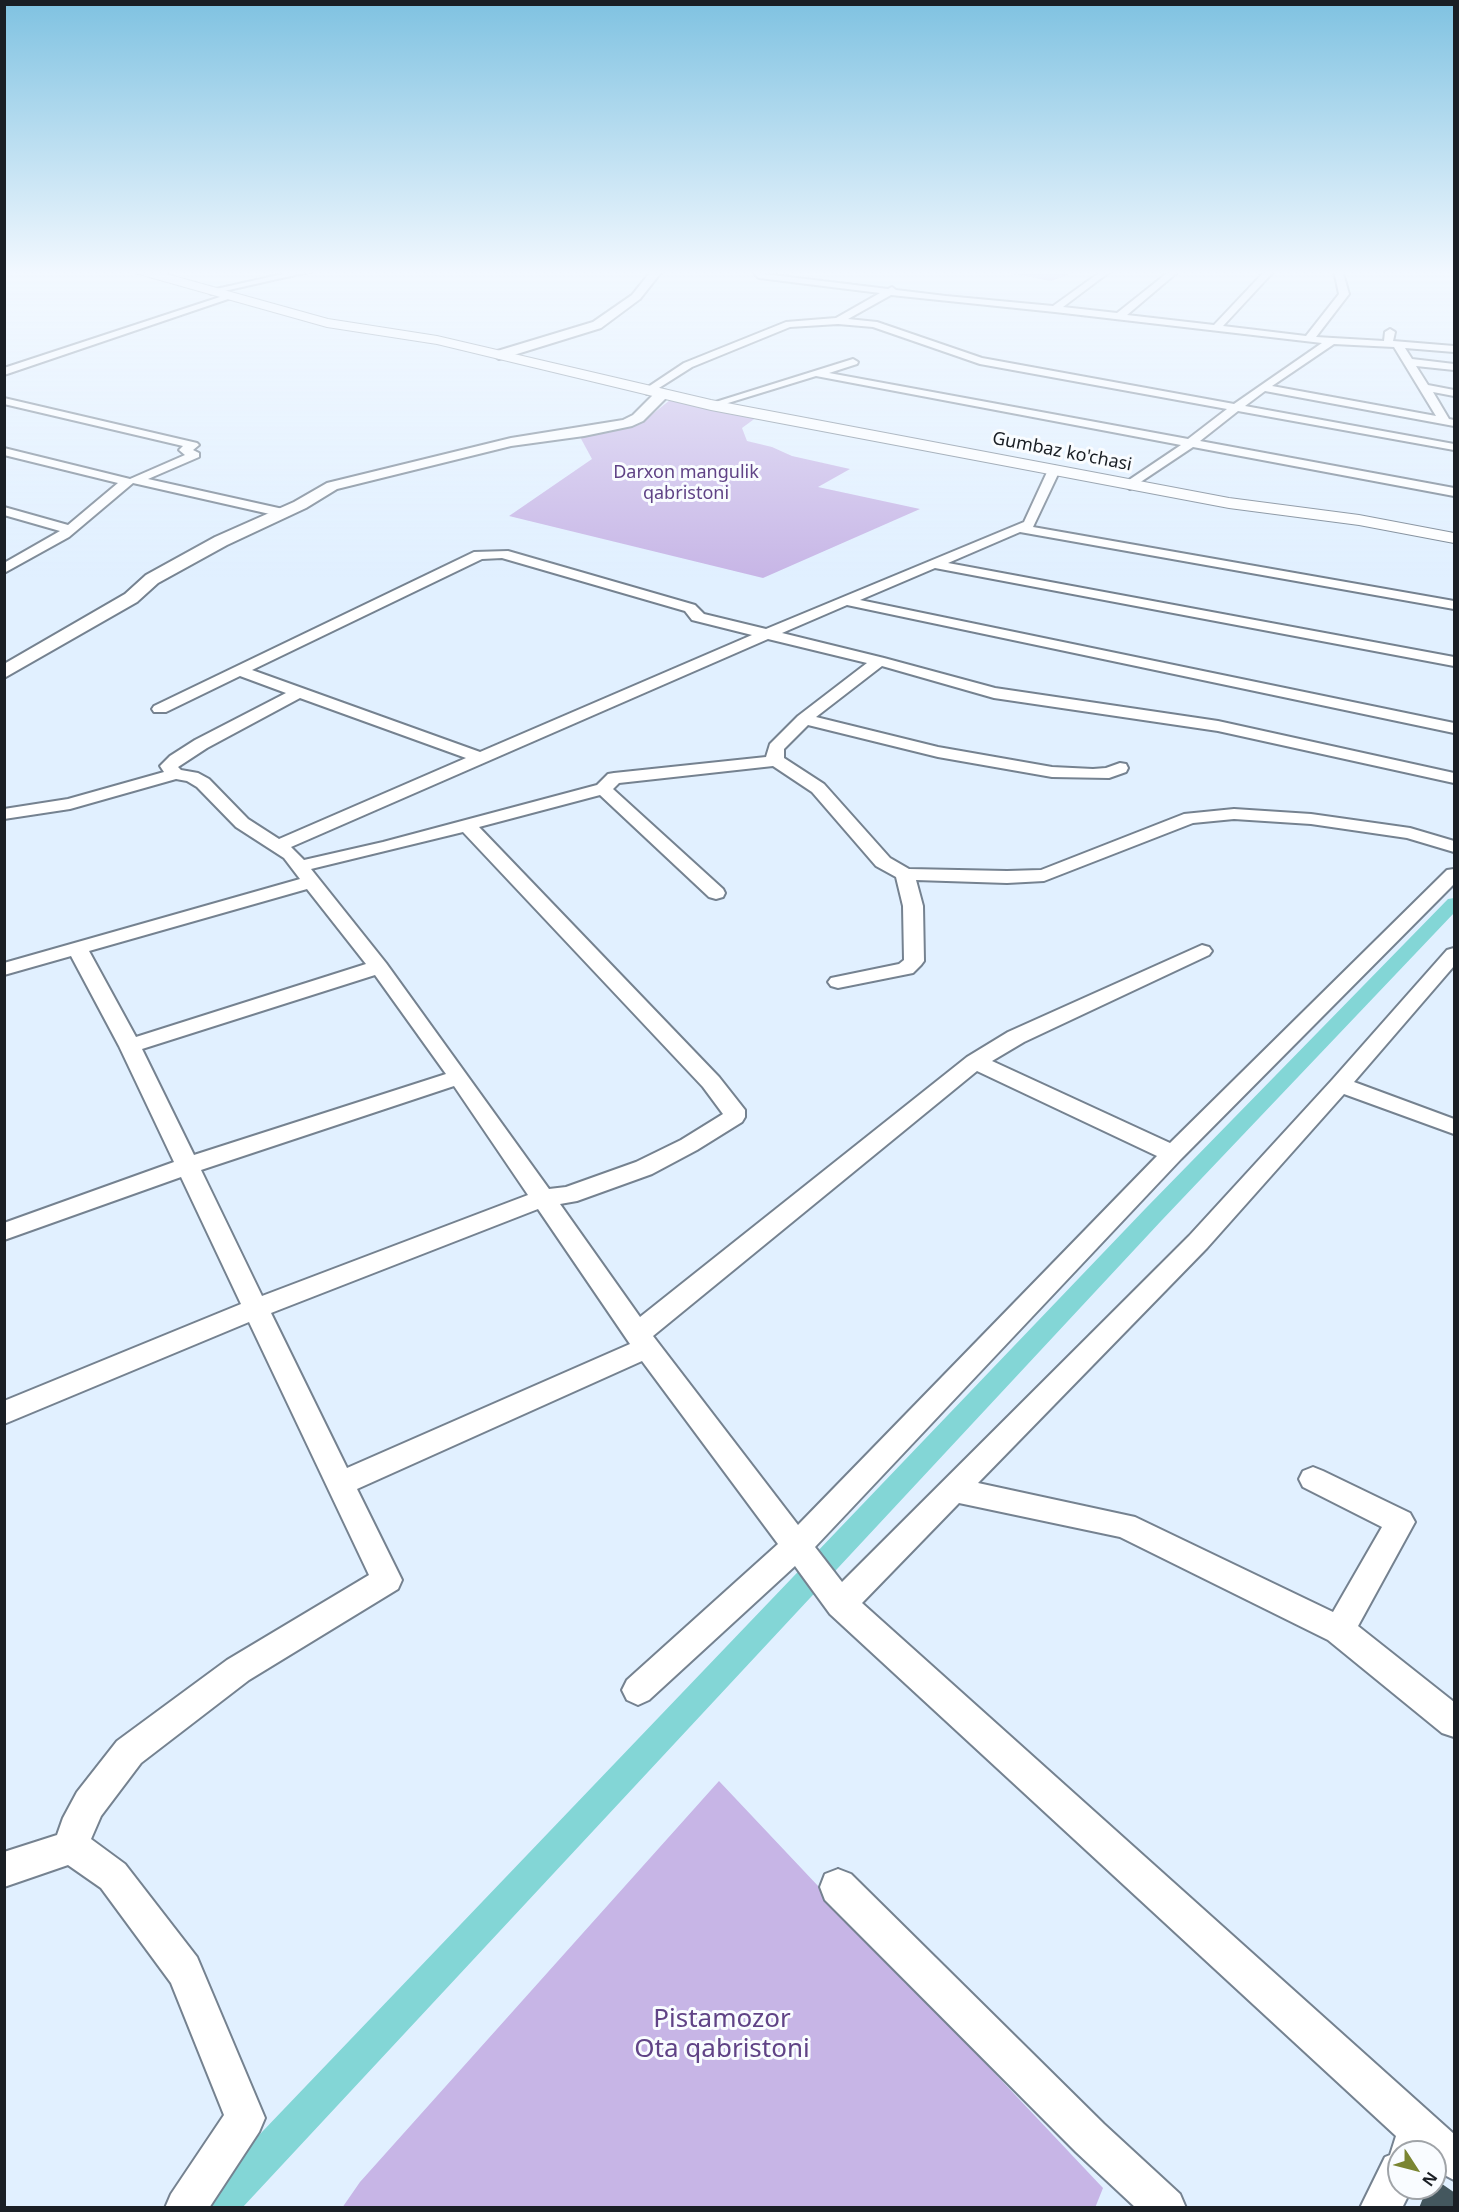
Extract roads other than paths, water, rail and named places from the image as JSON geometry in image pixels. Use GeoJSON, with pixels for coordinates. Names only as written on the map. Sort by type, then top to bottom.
{"type":"FeatureCollection","features":[{"type":"Feature","properties":{"kind":"main road","name":"Gumbaz ko'chasi"},"geometry":{"type":"LineString","coordinates":[[573,373],[711,405],[1130,485],[1229,503],[1404,527],[1455,538]]}},
{"type":"Feature","properties":{"kind":"street"},"geometry":{"type":"LineString","coordinates":[[4,672],[131,598],[152,579],[221,541],[283,513],[332,486],[511,442],[584,432],[627,423],[638,418],[654,393],[678,373]]}},
{"type":"Feature","properties":{"kind":"street"},"geometry":{"type":"LineString","coordinates":[[711,405],[814,373]]}},
{"type":"Feature","properties":{"kind":"street"},"geometry":{"type":"LineString","coordinates":[[816,373],[1455,492]]}},
{"type":"Feature","properties":{"kind":"street"},"geometry":{"type":"LineString","coordinates":[[1045,373],[1455,447]]}},
{"type":"Feature","properties":{"kind":"street"},"geometry":{"type":"LineString","coordinates":[[1130,485],[1283,373]]}},
{"type":"Feature","properties":{"kind":"street"},"geometry":{"type":"LineString","coordinates":[[1415,373],[1450,422]]}},
{"type":"Feature","properties":{"kind":"street"},"geometry":{"type":"LineString","coordinates":[[1263,387],[1450,422]]}},
{"type":"Feature","properties":{"kind":"street"},"geometry":{"type":"LineString","coordinates":[[1425,388],[1455,393]]}},
{"type":"Feature","properties":{"kind":"street"},"geometry":{"type":"LineString","coordinates":[[4,401],[193,445],[186,450],[195,454],[132,481],[37,552],[4,569]]}},
{"type":"Feature","properties":{"kind":"street"},"geometry":{"type":"LineString","coordinates":[[4,451],[283,513]]}},
{"type":"Feature","properties":{"kind":"street"},"geometry":{"type":"LineString","coordinates":[[277,846],[769,633],[1029,524],[1054,470]]}},
{"type":"Feature","properties":{"kind":"street"},"geometry":{"type":"LineString","coordinates":[[4,510],[69,529]]}},
{"type":"Feature","properties":{"kind":"street"},"geometry":{"type":"LineString","coordinates":[[1017,528],[1455,605]]}},
{"type":"Feature","properties":{"kind":"street"},"geometry":{"type":"LineString","coordinates":[[160,709],[487,553],[514,556],[690,608],[696,612],[697,616],[879,661],[994,693],[1218,726],[1455,778]]}},
{"type":"Feature","properties":{"kind":"street"},"geometry":{"type":"LineString","coordinates":[[933,564],[1455,662]]}},
{"type":"Feature","properties":{"kind":"street"},"geometry":{"type":"LineString","coordinates":[[846,601],[1455,728]]}},
{"type":"Feature","properties":{"kind":"street"},"geometry":{"type":"LineString","coordinates":[[776,761],[774,755],[776,748],[804,719],[879,661]]}},
{"type":"Feature","properties":{"kind":"street"},"geometry":{"type":"LineString","coordinates":[[240,671],[481,758]]}},
{"type":"Feature","properties":{"kind":"street"},"geometry":{"type":"LineString","coordinates":[[175,774],[168,766],[176,760],[201,744],[300,692]]}},
{"type":"Feature","properties":{"kind":"street"},"geometry":{"type":"LineString","coordinates":[[804,719],[938,752],[1052,772],[1093,774],[1120,768]]}},
{"type":"Feature","properties":{"kind":"street"},"geometry":{"type":"LineString","coordinates":[[4,969],[77,948],[305,874],[603,789],[610,780],[625,776],[776,761],[818,788],[850,828],[883,862],[905,874],[1007,877],[1044,875],[1190,818],[1234,814],[1311,819],[1410,833],[1455,847]]}},
{"type":"Feature","properties":{"kind":"street"},"geometry":{"type":"LineString","coordinates":[[4,814],[70,804],[175,774],[192,777],[203,783],[242,823],[290,854],[379,967],[459,1077],[642,1341],[841,1604],[1412,2140]]}},
{"type":"Feature","properties":{"kind":"street"},"geometry":{"type":"LineString","coordinates":[[603,789],[716,893]]}},
{"type":"Feature","properties":{"kind":"street"},"geometry":{"type":"LineString","coordinates":[[4,1413],[254,1309],[543,1198],[569,1195],[644,1167],[689,1145],[735,1114],[711,1082],[468,826]]}},
{"type":"Feature","properties":{"kind":"street"},"geometry":{"type":"LineString","coordinates":[[838,982],[906,969],[914,961],[913,906],[905,874]]}},
{"type":"Feature","properties":{"kind":"street"},"geometry":{"type":"LineString","coordinates":[[638,1690],[796,1546],[1173,1154],[1455,874]]}},
{"type":"Feature","properties":{"kind":"street"},"geometry":{"type":"LineString","coordinates":[[72,1848],[75,1830],[89,1804],[129,1752],[238,1670],[387,1580],[254,1309],[130,1046],[77,948]]}},
{"type":"Feature","properties":{"kind":"street"},"geometry":{"type":"LineString","coordinates":[[340,1484],[642,1341],[975,1062],[1016,1037],[1202,951]]}},
{"type":"Feature","properties":{"kind":"street"},"geometry":{"type":"LineString","coordinates":[[841,1604],[1198,1242],[1454,956]]}},
{"type":"Feature","properties":{"kind":"street"},"geometry":{"type":"LineString","coordinates":[[130,1046],[379,967]]}},
{"type":"Feature","properties":{"kind":"street"},"geometry":{"type":"LineString","coordinates":[[975,1062],[1173,1154]]}},
{"type":"Feature","properties":{"kind":"street"},"geometry":{"type":"LineString","coordinates":[[4,1232],[187,1166],[459,1077]]}},
{"type":"Feature","properties":{"kind":"street"},"geometry":{"type":"LineString","coordinates":[[1340,1085],[1455,1127]]}},
{"type":"Feature","properties":{"kind":"street"},"geometry":{"type":"LineString","coordinates":[[1313,1479],[1400,1522],[1339,1630]]}},
{"type":"Feature","properties":{"kind":"street"},"geometry":{"type":"LineString","coordinates":[[952,1490],[1125,1526],[1339,1630],[1455,1722]]}},
{"type":"Feature","properties":{"kind":"street"},"geometry":{"type":"LineString","coordinates":[[4,1870],[72,1848]]}},
{"type":"Feature","properties":{"kind":"street"},"geometry":{"type":"LineString","coordinates":[[72,1848],[113,1876],[184,1970],[245,2118],[185,2208]]}},
{"type":"Feature","properties":{"kind":"street"},"geometry":{"type":"LineString","coordinates":[[838,1887],[1090,2138],[1166,2208]]}},
{"type":"Feature","properties":{"kind":"street"},"geometry":{"type":"LineString","coordinates":[[1380,2208],[1387,2194]]}},
{"type":"Feature","properties":{"kind":"waterway"},"geometry":{"type":"LineString","coordinates":[[221,2208],[230,2192],[847,1538],[1154,1214],[1454,903]]}},
{"type":"Feature","properties":{"kind":"park label","name":"Darxon mangulik qabristoni"},"geometry":{"type":"Point","coordinates":[686,483]}},
{"type":"Feature","properties":{"kind":"park label","name":"Pistamozor Ota qabristoni"},"geometry":{"type":"Point","coordinates":[722,2035]}}]}
